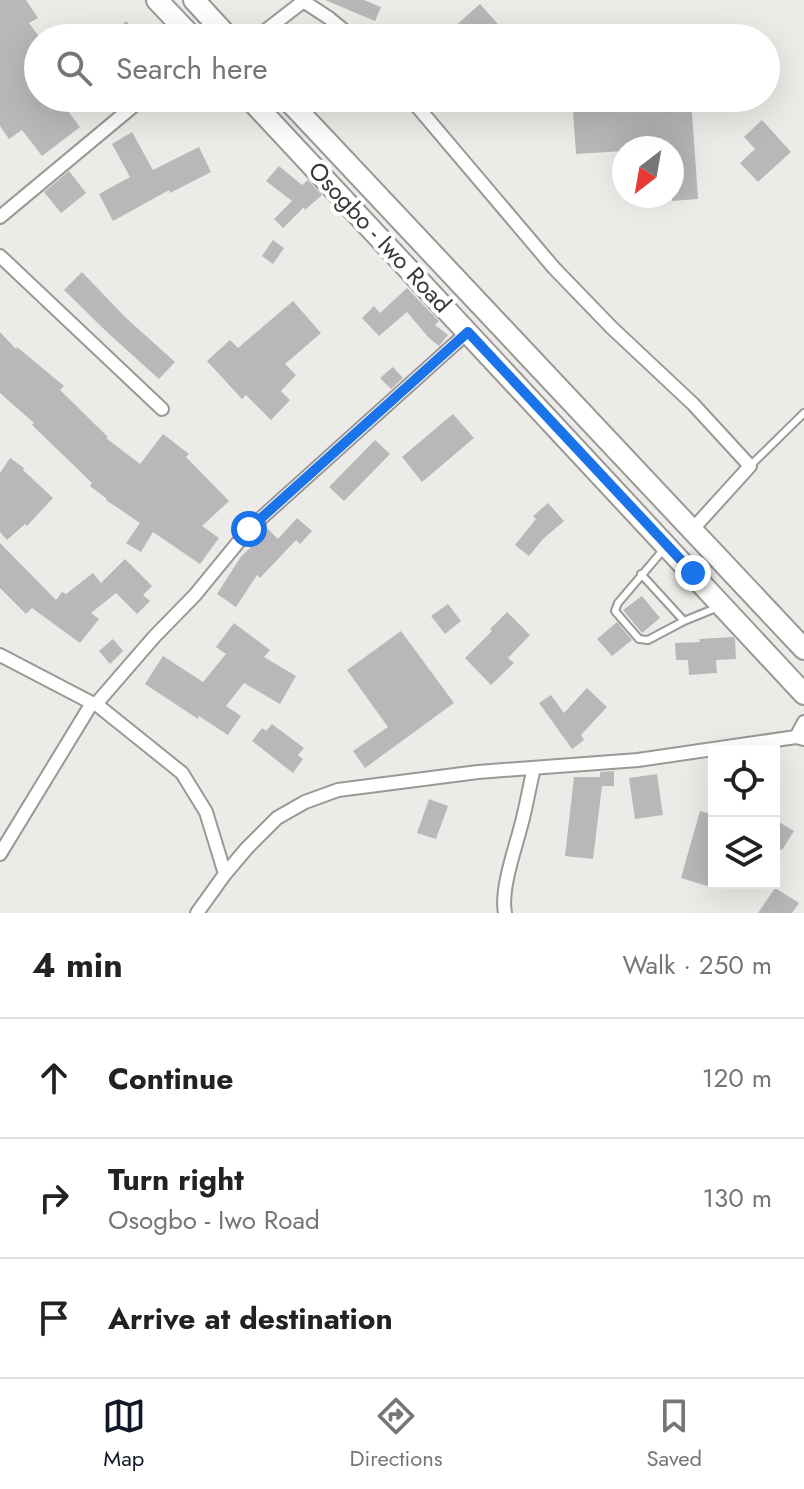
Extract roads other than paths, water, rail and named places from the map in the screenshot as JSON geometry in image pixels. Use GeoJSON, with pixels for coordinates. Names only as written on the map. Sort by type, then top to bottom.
{"type":"FeatureCollection","features":[{"type":"Feature","properties":{"kind":"main road"},"geometry":{"type":"LineString","coordinates":[[157,0],[180,24]]}},
{"type":"Feature","properties":{"kind":"main road"},"geometry":{"type":"LineString","coordinates":[[194,0],[216,24]]}},
{"type":"Feature","properties":{"kind":"main road","name":"Osogbo - Iwo Road"},"geometry":{"type":"LineString","coordinates":[[262,112],[804,694]]}},
{"type":"Feature","properties":{"kind":"main road","name":"Osogbo - Iwo Road"},"geometry":{"type":"LineString","coordinates":[[299,112],[804,649]]}},
{"type":"Feature","properties":{"kind":"street"},"geometry":{"type":"LineString","coordinates":[[274,24],[304,1],[336,24]]}},
{"type":"Feature","properties":{"kind":"street"},"geometry":{"type":"LineString","coordinates":[[0,217],[126,112]]}},
{"type":"Feature","properties":{"kind":"street"},"geometry":{"type":"LineString","coordinates":[[422,112],[554,268],[693,404],[750,466],[692,530]]}},
{"type":"Feature","properties":{"kind":"street"},"geometry":{"type":"LineString","coordinates":[[0,256],[162,409]]}},
{"type":"Feature","properties":{"kind":"street"},"geometry":{"type":"LineString","coordinates":[[0,854],[94,703],[195,595],[249,529],[468,332]]}},
{"type":"Feature","properties":{"kind":"street"},"geometry":{"type":"LineString","coordinates":[[0,655],[94,703],[182,773],[206,812],[225,874]]}},
{"type":"Feature","properties":{"kind":"street"},"geometry":{"type":"LineString","coordinates":[[197,913],[225,874],[277,818],[305,802],[338,790],[478,772],[638,760],[800,738],[804,722]]}},
{"type":"Feature","properties":{"kind":"street"},"geometry":{"type":"LineString","coordinates":[[505,913],[503,907],[508,872],[534,768]]}},
{"type":"Feature","properties":{"kind":"lane"},"geometry":{"type":"LineString","coordinates":[[750,466],[804,413]]}},
{"type":"Feature","properties":{"kind":"lane"},"geometry":{"type":"LineString","coordinates":[[666,546],[618,603],[615,611],[639,639],[648,640],[722,605]]}},
{"type":"Feature","properties":{"kind":"lane"},"geometry":{"type":"LineString","coordinates":[[641,574],[684,621]]}}]}
